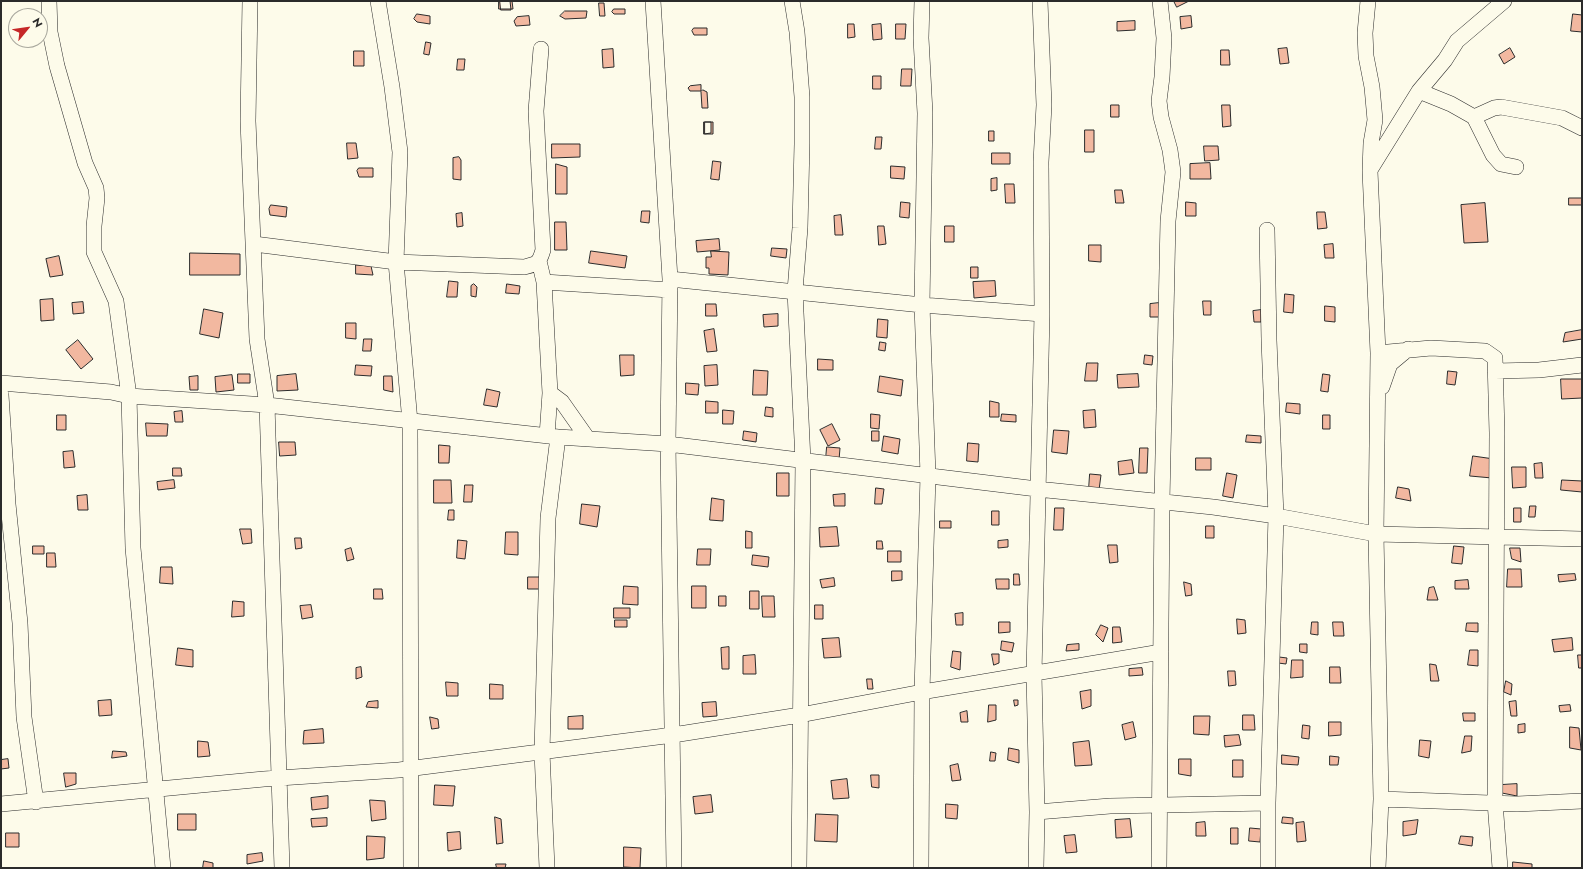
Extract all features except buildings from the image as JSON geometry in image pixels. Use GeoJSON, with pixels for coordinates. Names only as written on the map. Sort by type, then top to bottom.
{"type":"FeatureCollection","features":[{"type":"Feature","properties":{"kind":"street"},"geometry":{"type":"LineString","coordinates":[[49,1],[50,32],[54,53],[85,163],[96,188],[97,198],[94,226],[94,252],[116,301],[129,396],[133,548],[163,868]]}},
{"type":"Feature","properties":{"kind":"street"},"geometry":{"type":"LineString","coordinates":[[250,1],[248,121],[257,339],[267,405],[282,868]]}},
{"type":"Feature","properties":{"kind":"street"},"geometry":{"type":"LineString","coordinates":[[378,1],[392,87],[400,152],[396,262],[410,422],[412,768],[411,868]]}},
{"type":"Feature","properties":{"kind":"street"},"geometry":{"type":"LineString","coordinates":[[653,1],[670,285],[668,444],[674,868]]}},
{"type":"Feature","properties":{"kind":"street"},"geometry":{"type":"LineString","coordinates":[[792,1],[797,32],[802,97],[800,228],[795,291],[802,461],[799,868]]}},
{"type":"Feature","properties":{"kind":"street"},"geometry":{"type":"LineString","coordinates":[[921,868],[922,692],[928,475],[922,305],[925,113],[921,38],[922,1]]}},
{"type":"Feature","properties":{"kind":"street"},"geometry":{"type":"LineString","coordinates":[[1036,868],[1037,812],[1034,674],[1042,314],[1041,162],[1044,105],[1040,1]]}},
{"type":"Feature","properties":{"kind":"street"},"geometry":{"type":"LineString","coordinates":[[1159,868],[1162,501],[1168,221],[1173,172],[1170,150],[1161,117],[1159,101],[1164,38],[1160,1]]}},
{"type":"Feature","properties":{"kind":"street"},"geometry":{"type":"LineString","coordinates":[[1368,1],[1365,33],[1375,120],[1371,143],[1370,171],[1378,353],[1376,534],[1381,800],[1378,868]]}},
{"type":"Feature","properties":{"kind":"street"},"geometry":{"type":"LineString","coordinates":[[1370,171],[1419,91],[1445,60],[1457,41],[1504,1]]}},
{"type":"Feature","properties":{"kind":"street"},"geometry":{"type":"LineString","coordinates":[[541,49],[536,111],[543,250],[540,261],[544,282],[553,437],[548,518],[542,752],[547,868]]}},
{"type":"Feature","properties":{"kind":"street"},"geometry":{"type":"LineString","coordinates":[[1419,91],[1451,104],[1474,117],[1493,155],[1501,164],[1516,167]]}},
{"type":"Feature","properties":{"kind":"street"},"geometry":{"type":"LineString","coordinates":[[1474,117],[1494,108],[1502,107],[1562,118],[1582,128]]}},
{"type":"Feature","properties":{"kind":"street"},"geometry":{"type":"LineString","coordinates":[[1267,230],[1269,340],[1276,516],[1268,803],[1268,868]]}},
{"type":"Feature","properties":{"kind":"street"},"geometry":{"type":"LineString","coordinates":[[254,244],[396,262],[524,267],[540,261]]}},
{"type":"Feature","properties":{"kind":"street"},"geometry":{"type":"LineString","coordinates":[[544,282],[670,285],[795,291],[922,305],[1042,314]]}},
{"type":"Feature","properties":{"kind":"street"},"geometry":{"type":"LineString","coordinates":[[1378,353],[1431,348],[1485,351],[1495,358],[1495,802],[1500,868]]}},
{"type":"Feature","properties":{"kind":"street"},"geometry":{"type":"LineString","coordinates":[[1378,400],[1390,364],[1409,349]]}},
{"type":"Feature","properties":{"kind":"street"},"geometry":{"type":"LineString","coordinates":[[1496,371],[1539,370],[1582,365]]}},
{"type":"Feature","properties":{"kind":"street"},"geometry":{"type":"LineString","coordinates":[[1,383],[111,392],[129,396],[267,405],[553,437],[668,444],[1038,489],[1162,501],[1276,516],[1376,534],[1582,539]]}},
{"type":"Feature","properties":{"kind":"street"},"geometry":{"type":"LineString","coordinates":[[550,393],[562,402],[588,439]]}},
{"type":"Feature","properties":{"kind":"street"},"geometry":{"type":"LineString","coordinates":[[1,395],[8,504],[20,623],[24,717],[36,802]]}},
{"type":"Feature","properties":{"kind":"street"},"geometry":{"type":"LineString","coordinates":[[1,804],[36,802],[155,788],[412,768],[673,735],[800,715],[922,692],[1160,652]]}},
{"type":"Feature","properties":{"kind":"street"},"geometry":{"type":"LineString","coordinates":[[1381,800],[1495,802],[1517,804],[1582,801]]}},
{"type":"Feature","properties":{"kind":"street"},"geometry":{"type":"LineString","coordinates":[[1037,812],[1110,806],[1159,804],[1268,803]]}}]}
